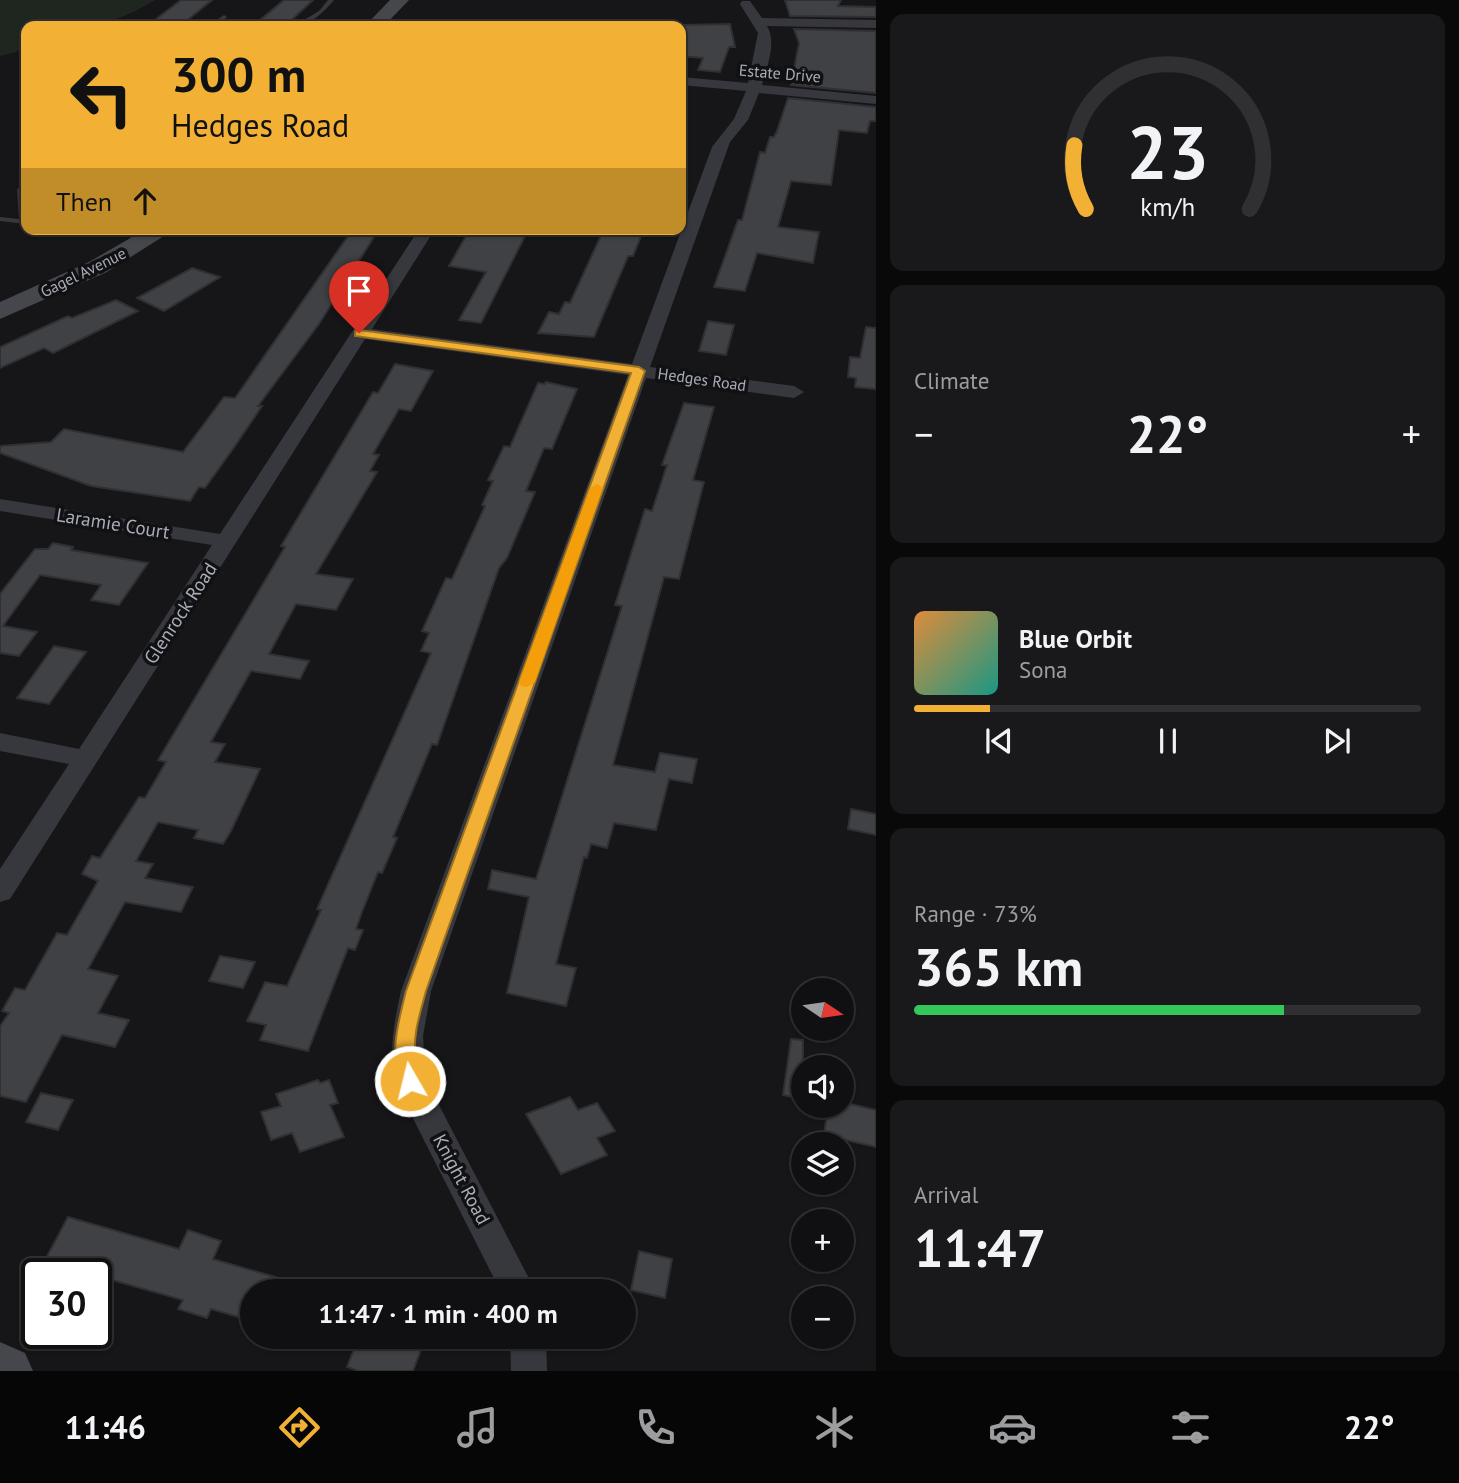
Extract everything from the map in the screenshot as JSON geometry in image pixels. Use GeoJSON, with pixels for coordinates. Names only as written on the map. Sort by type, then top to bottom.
{"type":"FeatureCollection","features":[{"type":"Feature","properties":{"kind":"street"},"geometry":{"type":"LineString","coordinates":[[379,21],[400,0]]}},
{"type":"Feature","properties":{"kind":"street","name":"Knight Road"},"geometry":{"type":"LineString","coordinates":[[512,1279],[410,1081],[405,1056],[405,1031],[416,991],[720,147],[724,137],[743,118],[766,41],[753,13],[876,24]]}},
{"type":"Feature","properties":{"kind":"street","name":"Estate Drive"},"geometry":{"type":"LineString","coordinates":[[686,82],[876,100]]}},
{"type":"Feature","properties":{"kind":"street","name":"Gagel Avenue"},"geometry":{"type":"LineString","coordinates":[[0,311],[98,267],[154,235]]}},
{"type":"Feature","properties":{"kind":"street","name":"Glenrock Road"},"geometry":{"type":"LineString","coordinates":[[0,892],[423,235]]}},
{"type":"Feature","properties":{"kind":"street","name":"Hedges Road"},"geometry":{"type":"LineString","coordinates":[[359,333],[794,392]]}},
{"type":"Feature","properties":{"kind":"street","name":"Laramie Court"},"geometry":{"type":"LineString","coordinates":[[0,505],[225,541]]}},
{"type":"Feature","properties":{"kind":"street"},"geometry":{"type":"LineString","coordinates":[[0,742],[85,759]]}},
{"type":"Feature","properties":{"kind":"street"},"geometry":{"type":"LineString","coordinates":[[528,1349],[529,1371]]}},
{"type":"Feature","properties":{"kind":"street"},"geometry":{"type":"LineString","coordinates":[[0,1367],[7,1371]]}},
{"type":"Feature","properties":{"kind":"lane"},"geometry":{"type":"LineString","coordinates":[[310,10],[329,1]]}},
{"type":"Feature","properties":{"kind":"lane"},"geometry":{"type":"LineString","coordinates":[[306,21],[311,20],[329,1]]}},
{"type":"Feature","properties":{"kind":"lane"},"geometry":{"type":"LineString","coordinates":[[218,21],[224,17]]}},
{"type":"Feature","properties":{"kind":"lane"},"geometry":{"type":"LineString","coordinates":[[0,219],[21,222]]}},
{"type":"Feature","properties":{"kind":"shaded area"},"geometry":{"type":"Polygon","coordinates":[[[0,0],[155,0],[110,21],[21,21],[21,50],[0,56],[0,0]]]}},
{"type":"Feature","properties":{"kind":"building"},"geometry":{"type":"Polygon","coordinates":[[[181,0],[212,0],[186,21],[154,21],[181,0]]]}},
{"type":"Feature","properties":{"kind":"building"},"geometry":{"type":"Polygon","coordinates":[[[284,0],[313,0],[290,21],[259,21],[284,0]]]}},
{"type":"Feature","properties":{"kind":"building"},"geometry":{"type":"Polygon","coordinates":[[[785,0],[841,0],[838,6],[876,7],[876,17],[790,16],[785,0]]]}},
{"type":"Feature","properties":{"kind":"building"},"geometry":{"type":"Polygon","coordinates":[[[730,24],[735,47],[729,47],[720,72],[698,70],[703,58],[686,56],[686,25],[730,24]]]}},
{"type":"Feature","properties":{"kind":"building"},"geometry":{"type":"Polygon","coordinates":[[[794,29],[876,31],[876,93],[791,85],[799,43],[794,29]]]}},
{"type":"Feature","properties":{"kind":"building"},"geometry":{"type":"Polygon","coordinates":[[[788,98],[876,107],[876,121],[870,121],[867,133],[839,130],[831,185],[791,181],[778,227],[819,232],[813,263],[757,253],[745,291],[714,287],[738,220],[742,220],[760,152],[765,153],[770,137],[774,137],[788,98]]]}},
{"type":"Feature","properties":{"kind":"building"},"geometry":{"type":"Polygon","coordinates":[[[349,235],[375,235],[319,324],[258,406],[262,406],[235,446],[205,488],[199,487],[190,501],[91,486],[0,453],[0,446],[51,442],[64,429],[183,452],[224,397],[235,398],[349,235]]]}},
{"type":"Feature","properties":{"kind":"building"},"geometry":{"type":"Polygon","coordinates":[[[601,235],[642,235],[633,256],[628,256],[594,337],[538,333],[549,312],[559,314],[565,302],[570,303],[601,235]]]}},
{"type":"Feature","properties":{"kind":"building"},"geometry":{"type":"Polygon","coordinates":[[[466,236],[525,236],[481,323],[459,320],[486,272],[449,266],[466,236]]]}},
{"type":"Feature","properties":{"kind":"building"},"geometry":{"type":"Polygon","coordinates":[[[192,268],[220,277],[164,311],[137,298],[192,268]]]}},
{"type":"Feature","properties":{"kind":"building"},"geometry":{"type":"Polygon","coordinates":[[[116,300],[138,311],[53,353],[44,348],[0,368],[0,347],[68,316],[72,318],[116,300]]]}},
{"type":"Feature","properties":{"kind":"building"},"geometry":{"type":"Polygon","coordinates":[[[708,321],[734,325],[726,355],[699,351],[708,321]]]}},
{"type":"Feature","properties":{"kind":"building"},"geometry":{"type":"Polygon","coordinates":[[[866,327],[876,328],[876,389],[855,387],[856,378],[848,377],[850,357],[860,358],[866,327]]]}},
{"type":"Feature","properties":{"kind":"building"},"geometry":{"type":"Polygon","coordinates":[[[395,364],[433,371],[411,411],[399,409],[373,454],[379,455],[370,471],[377,472],[316,574],[353,579],[336,610],[296,604],[269,654],[309,661],[300,679],[251,671],[211,742],[225,744],[215,762],[260,769],[231,831],[223,844],[194,838],[198,830],[158,822],[136,861],[153,864],[145,878],[193,887],[181,912],[125,902],[88,969],[118,976],[98,1013],[129,1020],[115,1047],[62,1035],[26,1102],[0,1096],[0,1026],[9,1013],[2,1011],[15,988],[25,990],[57,933],[67,935],[98,881],[82,874],[92,856],[100,858],[139,797],[145,798],[166,762],[158,760],[285,547],[281,546],[373,392],[378,393],[395,364]]]}},
{"type":"Feature","properties":{"kind":"building"},"geometry":{"type":"Polygon","coordinates":[[[546,382],[577,389],[552,449],[544,448],[526,491],[535,492],[507,558],[499,568],[437,745],[432,744],[393,837],[397,838],[382,873],[378,872],[362,912],[356,929],[363,930],[355,950],[348,948],[308,1051],[260,1040],[266,1025],[247,1021],[265,982],[287,986],[321,910],[317,909],[431,653],[421,651],[429,633],[422,631],[446,578],[452,579],[485,506],[482,505],[493,481],[488,480],[504,446],[510,447],[538,383],[546,382]]]}},
{"type":"Feature","properties":{"kind":"building"},"geometry":{"type":"Polygon","coordinates":[[[684,403],[714,407],[693,480],[704,482],[679,579],[664,577],[613,765],[655,772],[660,753],[697,759],[692,783],[669,779],[656,830],[614,823],[607,848],[591,844],[587,858],[584,857],[556,964],[576,968],[566,1006],[507,993],[529,897],[488,889],[492,870],[536,879],[622,606],[615,605],[645,509],[652,511],[667,465],[662,465],[684,403]]]}},
{"type":"Feature","properties":{"kind":"building"},"geometry":{"type":"Polygon","coordinates":[[[53,543],[73,547],[71,550],[148,563],[119,605],[91,600],[101,585],[40,575],[3,626],[37,632],[19,656],[0,653],[0,594],[35,549],[48,549],[53,543]]]}},
{"type":"Feature","properties":{"kind":"building"},"geometry":{"type":"Polygon","coordinates":[[[54,646],[86,652],[49,704],[17,698],[54,646]]]}},
{"type":"Feature","properties":{"kind":"building"},"geometry":{"type":"Polygon","coordinates":[[[851,809],[876,814],[876,835],[848,829],[851,809]]]}},
{"type":"Feature","properties":{"kind":"building"},"geometry":{"type":"Polygon","coordinates":[[[220,956],[255,962],[243,988],[209,981],[220,956]]]}},
{"type":"Feature","properties":{"kind":"building"},"geometry":{"type":"Polygon","coordinates":[[[791,1039],[803,1041],[803,1055],[791,1055],[791,1097],[783,1095],[791,1039]]]}},
{"type":"Feature","properties":{"kind":"building"},"geometry":{"type":"Polygon","coordinates":[[[318,1080],[320,1083],[329,1080],[338,1103],[330,1105],[344,1137],[300,1152],[292,1133],[271,1140],[261,1112],[281,1106],[276,1094],[318,1080]]]}},
{"type":"Feature","properties":{"kind":"building"},"geometry":{"type":"Polygon","coordinates":[[[41,1093],[73,1100],[58,1130],[26,1122],[41,1093]]]}},
{"type":"Feature","properties":{"kind":"building"},"geometry":{"type":"Polygon","coordinates":[[[570,1097],[578,1110],[597,1103],[615,1131],[597,1138],[607,1155],[561,1174],[526,1114],[570,1097]]]}},
{"type":"Feature","properties":{"kind":"building"},"geometry":{"type":"Polygon","coordinates":[[[854,1105],[876,1110],[876,1147],[854,1142],[854,1132],[824,1132],[826,1118],[854,1118],[854,1105]]]}},
{"type":"Feature","properties":{"kind":"building"},"geometry":{"type":"Polygon","coordinates":[[[68,1217],[179,1249],[188,1230],[221,1241],[213,1259],[282,1279],[240,1279],[240,1317],[211,1309],[207,1318],[178,1309],[183,1300],[112,1280],[112,1258],[46,1258],[68,1217]]]}},
{"type":"Feature","properties":{"kind":"building"},"geometry":{"type":"Polygon","coordinates":[[[639,1251],[672,1259],[665,1298],[636,1291],[636,1279],[633,1279],[639,1251]]]}},
{"type":"Feature","properties":{"kind":"building"},"geometry":{"type":"Polygon","coordinates":[[[354,1349],[421,1349],[413,1371],[359,1371],[347,1367],[354,1349]]]}},
{"type":"Feature","properties":{"kind":"slow traffic"},"geometry":{"type":"LineString","coordinates":[[527,682],[597,488]]}},
{"type":"Feature","properties":{"kind":"route"},"geometry":{"type":"LineString","coordinates":[[359,333],[639,371],[416,991],[405,1031],[405,1056],[410,1081]]}}]}
